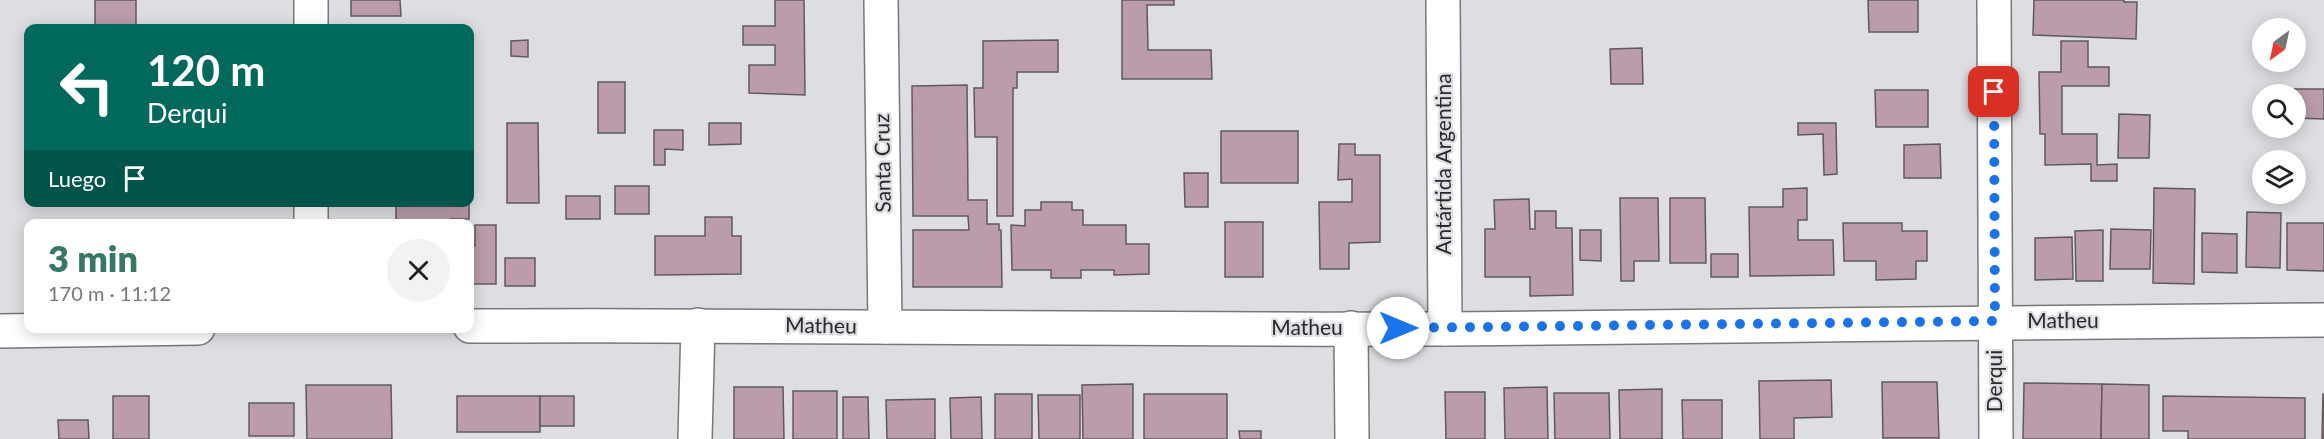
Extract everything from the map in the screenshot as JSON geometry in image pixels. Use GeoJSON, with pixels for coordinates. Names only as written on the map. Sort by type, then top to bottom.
{"type":"FeatureCollection","features":[{"type":"Feature","properties":{"kind":"street"},"geometry":{"type":"LineString","coordinates":[[311,0],[311,24]]}},
{"type":"Feature","properties":{"kind":"street","name":"Santa Cruz"},"geometry":{"type":"LineString","coordinates":[[881,0],[885,327]]}},
{"type":"Feature","properties":{"kind":"street","name":"Antártida Argentina"},"geometry":{"type":"LineString","coordinates":[[1443,0],[1445,329]]}},
{"type":"Feature","properties":{"kind":"street","name":"Derqui"},"geometry":{"type":"LineString","coordinates":[[1994,0],[1996,439]]}},
{"type":"Feature","properties":{"kind":"street","name":"Matheu"},"geometry":{"type":"LineString","coordinates":[[474,326],[1445,329],[1995,321],[2324,320]]}},
{"type":"Feature","properties":{"kind":"street"},"geometry":{"type":"LineString","coordinates":[[695,439],[698,325]]}},
{"type":"Feature","properties":{"kind":"street"},"geometry":{"type":"LineString","coordinates":[[1351,328],[1352,439]]}},
{"type":"Feature","properties":{"kind":"street"},"geometry":{"type":"LineString","coordinates":[[0,331],[24,331]]}},
{"type":"Feature","properties":{"kind":"building"},"geometry":{"type":"Polygon","coordinates":[[[95,0],[136,0],[136,24],[95,24],[95,0]]]}},
{"type":"Feature","properties":{"kind":"building"},"geometry":{"type":"Polygon","coordinates":[[[351,0],[400,0],[401,16],[351,16],[351,0]]]}},
{"type":"Feature","properties":{"kind":"building"},"geometry":{"type":"Polygon","coordinates":[[[775,0],[804,0],[805,95],[749,93],[749,65],[775,65],[775,45],[743,45],[743,26],[775,26],[775,0]]]}},
{"type":"Feature","properties":{"kind":"building"},"geometry":{"type":"Polygon","coordinates":[[[1122,0],[1174,0],[1174,5],[1147,5],[1148,50],[1211,50],[1212,79],[1122,79],[1122,0]]]}},
{"type":"Feature","properties":{"kind":"building"},"geometry":{"type":"Polygon","coordinates":[[[1868,0],[1918,0],[1918,32],[1869,32],[1868,0]]]}},
{"type":"Feature","properties":{"kind":"building"},"geometry":{"type":"Polygon","coordinates":[[[2034,0],[2137,2],[2136,39],[2033,35],[2034,0]]]}},
{"type":"Feature","properties":{"kind":"building"},"geometry":{"type":"Polygon","coordinates":[[[528,40],[528,57],[511,56],[511,41],[528,40]]]}},
{"type":"Feature","properties":{"kind":"building"},"geometry":{"type":"Polygon","coordinates":[[[1058,40],[1058,72],[1017,72],[1017,88],[1013,88],[1013,216],[997,216],[997,137],[975,137],[974,88],[983,88],[983,41],[1058,40]]]}},
{"type":"Feature","properties":{"kind":"building"},"geometry":{"type":"Polygon","coordinates":[[[2061,41],[2088,41],[2088,67],[2109,67],[2109,86],[2062,86],[2062,134],[2097,134],[2097,165],[2117,164],[2117,181],[2091,181],[2091,164],[2045,165],[2045,134],[2040,134],[2039,72],[2061,72],[2061,41]]]}},
{"type":"Feature","properties":{"kind":"building"},"geometry":{"type":"Polygon","coordinates":[[[1642,48],[1643,84],[1611,84],[1610,49],[1642,48]]]}},
{"type":"Feature","properties":{"kind":"building"},"geometry":{"type":"Polygon","coordinates":[[[598,82],[625,82],[625,133],[598,133],[598,82]]]}},
{"type":"Feature","properties":{"kind":"building"},"geometry":{"type":"Polygon","coordinates":[[[967,85],[968,200],[987,200],[987,224],[999,224],[1002,287],[913,287],[913,230],[969,230],[968,216],[913,216],[912,86],[967,85]]]}},
{"type":"Feature","properties":{"kind":"building"},"geometry":{"type":"Polygon","coordinates":[[[2306,89],[2324,89],[2324,119],[2306,118],[2306,89]]]}},
{"type":"Feature","properties":{"kind":"building"},"geometry":{"type":"Polygon","coordinates":[[[1875,90],[1928,90],[1928,127],[1876,127],[1875,90]]]}},
{"type":"Feature","properties":{"kind":"building"},"geometry":{"type":"Polygon","coordinates":[[[2119,114],[2150,115],[2149,158],[2118,158],[2119,114]]]}},
{"type":"Feature","properties":{"kind":"building"},"geometry":{"type":"Polygon","coordinates":[[[507,123],[538,123],[539,203],[507,203],[507,123]]]}},
{"type":"Feature","properties":{"kind":"building"},"geometry":{"type":"Polygon","coordinates":[[[709,123],[741,123],[741,144],[709,145],[709,123]]]}},
{"type":"Feature","properties":{"kind":"building"},"geometry":{"type":"Polygon","coordinates":[[[1798,123],[1836,123],[1837,174],[1824,175],[1823,134],[1798,135],[1798,123]]]}},
{"type":"Feature","properties":{"kind":"building"},"geometry":{"type":"Polygon","coordinates":[[[654,130],[683,130],[683,150],[665,149],[665,165],[654,165],[654,130]]]}},
{"type":"Feature","properties":{"kind":"building"},"geometry":{"type":"Polygon","coordinates":[[[1221,131],[1298,131],[1298,183],[1221,183],[1221,131]]]}},
{"type":"Feature","properties":{"kind":"building"},"geometry":{"type":"Polygon","coordinates":[[[1339,144],[1355,144],[1355,155],[1380,155],[1380,242],[1349,243],[1349,269],[1320,269],[1319,202],[1352,202],[1352,179],[1338,180],[1339,144]]]}},
{"type":"Feature","properties":{"kind":"building"},"geometry":{"type":"Polygon","coordinates":[[[1940,144],[1941,178],[1904,178],[1904,145],[1940,144]]]}},
{"type":"Feature","properties":{"kind":"building"},"geometry":{"type":"Polygon","coordinates":[[[1184,173],[1208,173],[1208,207],[1185,207],[1184,173]]]}},
{"type":"Feature","properties":{"kind":"building"},"geometry":{"type":"Polygon","coordinates":[[[615,186],[649,186],[649,214],[615,214],[615,186]]]}},
{"type":"Feature","properties":{"kind":"building"},"geometry":{"type":"Polygon","coordinates":[[[1807,188],[1807,220],[1798,220],[1798,240],[1833,240],[1834,275],[1750,276],[1749,207],[1783,207],[1783,189],[1807,188]]]}},
{"type":"Feature","properties":{"kind":"building"},"geometry":{"type":"Polygon","coordinates":[[[2154,188],[2195,189],[2194,284],[2153,283],[2154,188]]]}},
{"type":"Feature","properties":{"kind":"building"},"geometry":{"type":"Polygon","coordinates":[[[566,196],[600,196],[600,219],[566,219],[566,196]]]}},
{"type":"Feature","properties":{"kind":"building"},"geometry":{"type":"Polygon","coordinates":[[[1620,198],[1658,198],[1659,261],[1634,261],[1634,281],[1621,281],[1620,198]]]}},
{"type":"Feature","properties":{"kind":"building"},"geometry":{"type":"Polygon","coordinates":[[[1670,198],[1705,198],[1706,263],[1670,263],[1670,198]]]}},
{"type":"Feature","properties":{"kind":"building"},"geometry":{"type":"Polygon","coordinates":[[[1529,199],[1530,229],[1535,229],[1535,211],[1556,211],[1556,228],[1572,228],[1573,295],[1530,296],[1530,277],[1485,277],[1485,229],[1495,229],[1494,200],[1529,199]]]}},
{"type":"Feature","properties":{"kind":"building"},"geometry":{"type":"Polygon","coordinates":[[[1041,202],[1072,202],[1072,210],[1083,210],[1083,225],[1126,225],[1126,244],[1149,244],[1149,274],[1114,275],[1114,270],[1081,270],[1081,278],[1051,278],[1051,270],[1012,270],[1011,225],[1025,226],[1025,210],[1041,210],[1041,202]]]}},
{"type":"Feature","properties":{"kind":"building"},"geometry":{"type":"Polygon","coordinates":[[[396,207],[469,207],[469,219],[396,219],[396,207]]]}},
{"type":"Feature","properties":{"kind":"building"},"geometry":{"type":"Polygon","coordinates":[[[2247,212],[2281,213],[2280,268],[2246,267],[2247,212]]]}},
{"type":"Feature","properties":{"kind":"building"},"geometry":{"type":"Polygon","coordinates":[[[705,217],[732,217],[732,236],[741,236],[741,274],[655,275],[655,236],[705,236],[705,217]]]}},
{"type":"Feature","properties":{"kind":"building"},"geometry":{"type":"Polygon","coordinates":[[[1225,222],[1263,222],[1263,277],[1225,277],[1225,222]]]}},
{"type":"Feature","properties":{"kind":"building"},"geometry":{"type":"Polygon","coordinates":[[[1843,223],[1902,223],[1902,231],[1927,231],[1927,261],[1916,261],[1916,279],[1876,280],[1876,261],[1844,261],[1843,223]]]}},
{"type":"Feature","properties":{"kind":"building"},"geometry":{"type":"Polygon","coordinates":[[[2287,223],[2324,223],[2324,271],[2287,270],[2287,223]]]}},
{"type":"Feature","properties":{"kind":"building"},"geometry":{"type":"Polygon","coordinates":[[[475,225],[496,225],[496,284],[474,284],[475,225]]]}},
{"type":"Feature","properties":{"kind":"building"},"geometry":{"type":"Polygon","coordinates":[[[2111,229],[2151,230],[2150,269],[2110,269],[2111,229]]]}},
{"type":"Feature","properties":{"kind":"building"},"geometry":{"type":"Polygon","coordinates":[[[1580,230],[1601,230],[1601,261],[1580,260],[1580,230]]]}},
{"type":"Feature","properties":{"kind":"building"},"geometry":{"type":"Polygon","coordinates":[[[2103,230],[2103,281],[2076,281],[2075,231],[2103,230]]]}},
{"type":"Feature","properties":{"kind":"building"},"geometry":{"type":"Polygon","coordinates":[[[2202,233],[2237,234],[2237,273],[2202,272],[2202,233]]]}},
{"type":"Feature","properties":{"kind":"building"},"geometry":{"type":"Polygon","coordinates":[[[2072,237],[2073,279],[2035,280],[2035,238],[2072,237]]]}},
{"type":"Feature","properties":{"kind":"building"},"geometry":{"type":"Polygon","coordinates":[[[1711,254],[1738,254],[1738,277],[1711,277],[1711,254]]]}},
{"type":"Feature","properties":{"kind":"building"},"geometry":{"type":"Polygon","coordinates":[[[505,258],[535,258],[535,286],[505,286],[505,258]]]}},
{"type":"Feature","properties":{"kind":"building"},"geometry":{"type":"Polygon","coordinates":[[[1831,380],[1832,417],[1794,418],[1794,439],[1760,439],[1759,381],[1831,380]]]}},
{"type":"Feature","properties":{"kind":"building"},"geometry":{"type":"Polygon","coordinates":[[[1882,382],[1937,382],[1939,438],[1883,438],[1882,382]]]}},
{"type":"Feature","properties":{"kind":"building"},"geometry":{"type":"Polygon","coordinates":[[[2024,383],[2102,384],[2101,439],[2023,439],[2024,383]]]}},
{"type":"Feature","properties":{"kind":"building"},"geometry":{"type":"Polygon","coordinates":[[[1133,384],[1133,439],[1083,439],[1082,385],[1133,384]]]}},
{"type":"Feature","properties":{"kind":"building"},"geometry":{"type":"Polygon","coordinates":[[[2102,384],[2149,385],[2149,439],[2101,439],[2102,384]]]}},
{"type":"Feature","properties":{"kind":"building"},"geometry":{"type":"Polygon","coordinates":[[[306,385],[391,385],[392,439],[307,439],[306,385]]]}},
{"type":"Feature","properties":{"kind":"building"},"geometry":{"type":"Polygon","coordinates":[[[734,387],[783,387],[784,439],[734,439],[734,387]]]}},
{"type":"Feature","properties":{"kind":"building"},"geometry":{"type":"Polygon","coordinates":[[[1547,387],[1548,439],[1505,439],[1504,388],[1547,387]]]}},
{"type":"Feature","properties":{"kind":"building"},"geometry":{"type":"Polygon","coordinates":[[[1662,389],[1662,439],[1620,439],[1619,390],[1662,389]]]}},
{"type":"Feature","properties":{"kind":"building"},"geometry":{"type":"Polygon","coordinates":[[[793,391],[837,391],[837,439],[793,439],[793,391]]]}},
{"type":"Feature","properties":{"kind":"building"},"geometry":{"type":"Polygon","coordinates":[[[1445,392],[1485,392],[1485,439],[1446,439],[1445,392]]]}},
{"type":"Feature","properties":{"kind":"building"},"geometry":{"type":"Polygon","coordinates":[[[1554,393],[1609,393],[1610,439],[1555,439],[1554,393]]]}},
{"type":"Feature","properties":{"kind":"building"},"geometry":{"type":"Polygon","coordinates":[[[995,394],[1032,394],[1032,439],[995,439],[995,394]]]}},
{"type":"Feature","properties":{"kind":"building"},"geometry":{"type":"Polygon","coordinates":[[[1144,394],[1227,394],[1227,439],[1144,439],[1144,394]]]}},
{"type":"Feature","properties":{"kind":"building"},"geometry":{"type":"Polygon","coordinates":[[[2323,394],[2324,439],[2322,439],[2323,394]]]}},
{"type":"Feature","properties":{"kind":"building"},"geometry":{"type":"Polygon","coordinates":[[[1038,395],[1080,395],[1080,439],[1039,439],[1038,395]]]}},
{"type":"Feature","properties":{"kind":"building"},"geometry":{"type":"Polygon","coordinates":[[[113,396],[149,396],[149,439],[113,439],[113,396]]]}},
{"type":"Feature","properties":{"kind":"building"},"geometry":{"type":"Polygon","coordinates":[[[457,396],[540,396],[540,432],[457,432],[457,396]]]}},
{"type":"Feature","properties":{"kind":"building"},"geometry":{"type":"Polygon","coordinates":[[[540,396],[574,396],[574,426],[540,426],[540,396]]]}},
{"type":"Feature","properties":{"kind":"building"},"geometry":{"type":"Polygon","coordinates":[[[2163,396],[2305,398],[2305,439],[2188,439],[2188,431],[2163,431],[2163,396]]]}},
{"type":"Feature","properties":{"kind":"building"},"geometry":{"type":"Polygon","coordinates":[[[843,397],[868,397],[869,439],[843,439],[843,397]]]}},
{"type":"Feature","properties":{"kind":"building"},"geometry":{"type":"Polygon","coordinates":[[[981,397],[982,439],[951,439],[950,398],[981,397]]]}},
{"type":"Feature","properties":{"kind":"building"},"geometry":{"type":"Polygon","coordinates":[[[935,399],[935,439],[887,439],[886,400],[935,399]]]}},
{"type":"Feature","properties":{"kind":"building"},"geometry":{"type":"Polygon","coordinates":[[[1682,400],[1722,400],[1722,439],[1683,439],[1682,400]]]}},
{"type":"Feature","properties":{"kind":"building"},"geometry":{"type":"Polygon","coordinates":[[[249,403],[294,403],[294,436],[249,436],[249,403]]]}},
{"type":"Feature","properties":{"kind":"building"},"geometry":{"type":"Polygon","coordinates":[[[58,420],[88,420],[89,439],[59,439],[58,420]]]}},
{"type":"Feature","properties":{"kind":"building"},"geometry":{"type":"Polygon","coordinates":[[[1239,431],[1261,431],[1261,439],[1240,439],[1239,431]]]}},
{"type":"Feature","properties":{"kind":"route"},"geometry":{"type":"LineString","coordinates":[[1398,328],[1995,321],[1994,92]]}}]}
